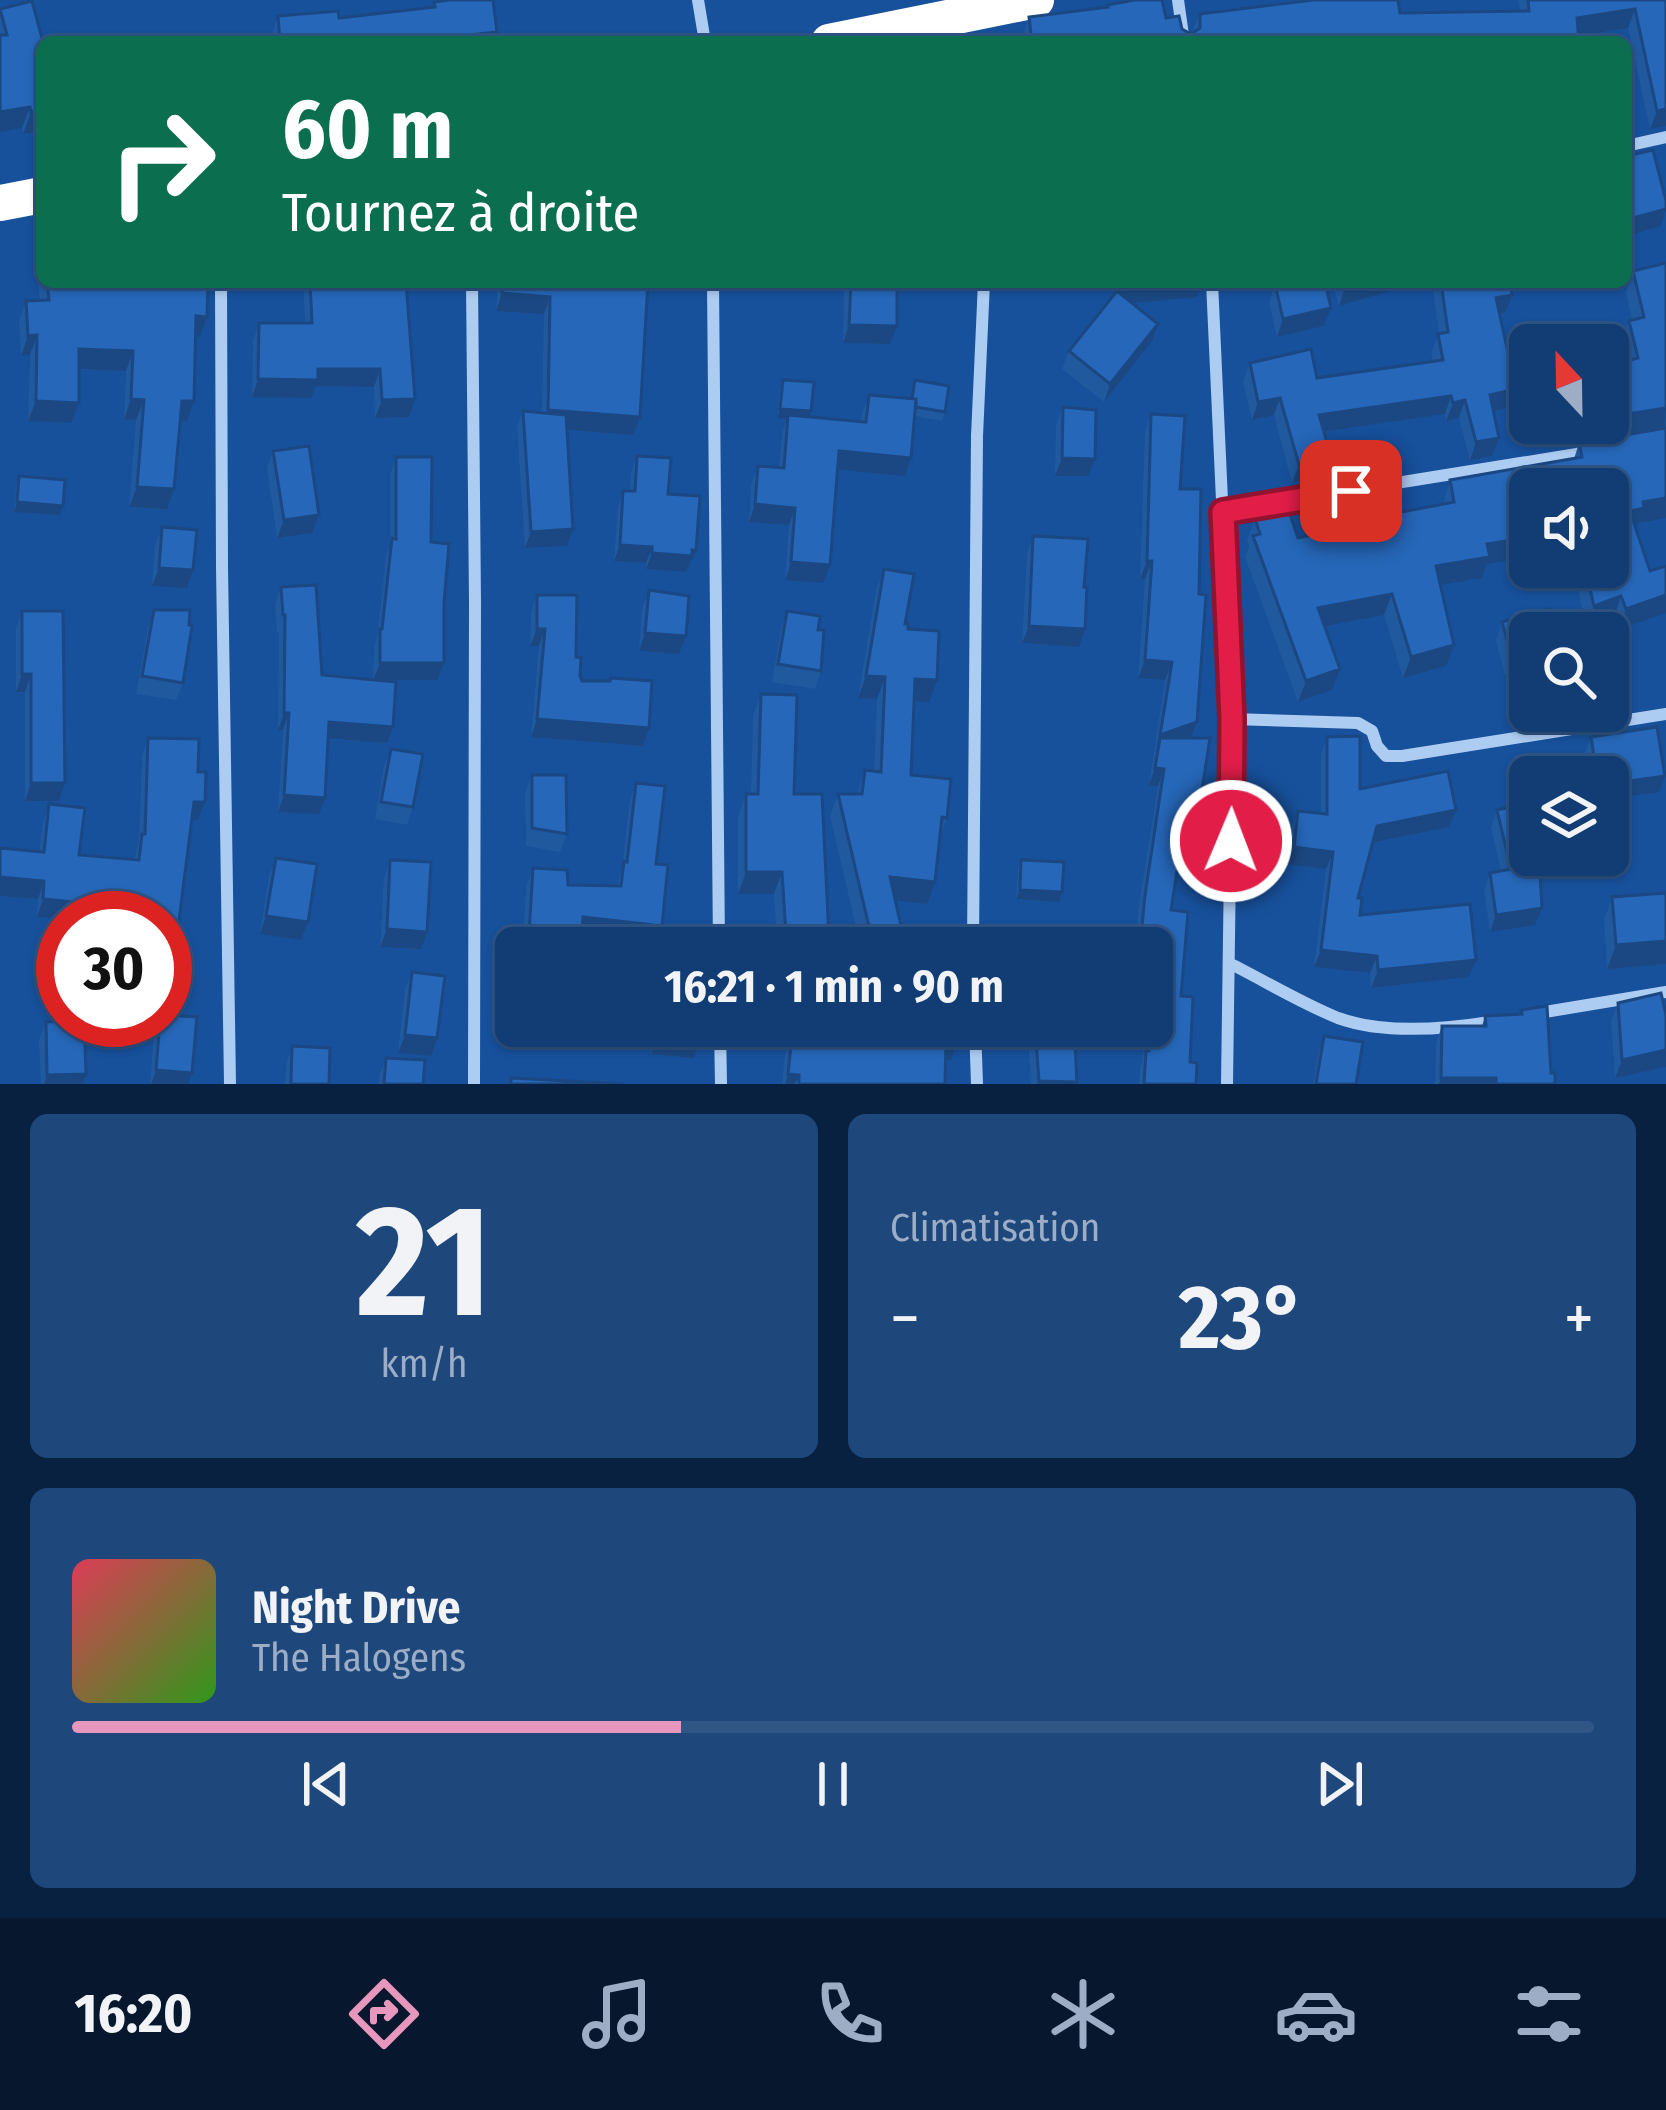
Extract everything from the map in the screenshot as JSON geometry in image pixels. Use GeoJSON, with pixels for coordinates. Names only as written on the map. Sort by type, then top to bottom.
{"type":"FeatureCollection","features":[{"type":"Feature","properties":{"kind":"highway"},"geometry":{"type":"LineString","coordinates":[[859,36],[1036,0]]}},
{"type":"Feature","properties":{"kind":"highway"},"geometry":{"type":"LineString","coordinates":[[0,203],[36,196]]}},
{"type":"Feature","properties":{"kind":"street"},"geometry":{"type":"LineString","coordinates":[[698,0],[704,36]]}},
{"type":"Feature","properties":{"kind":"street"},"geometry":{"type":"LineString","coordinates":[[1178,0],[1183,36]]}},
{"type":"Feature","properties":{"kind":"street"},"geometry":{"type":"LineString","coordinates":[[1632,145],[1666,137]]}},
{"type":"Feature","properties":{"kind":"street"},"geometry":{"type":"LineString","coordinates":[[221,288],[230,1084]]}},
{"type":"Feature","properties":{"kind":"street"},"geometry":{"type":"LineString","coordinates":[[472,288],[473,1084]]}},
{"type":"Feature","properties":{"kind":"street"},"geometry":{"type":"LineString","coordinates":[[713,288],[719,927]]}},
{"type":"Feature","properties":{"kind":"street"},"geometry":{"type":"LineString","coordinates":[[972,927],[977,436],[984,288]]}},
{"type":"Feature","properties":{"kind":"street"},"geometry":{"type":"LineString","coordinates":[[1211,288],[1232,719],[1227,1084]]}},
{"type":"Feature","properties":{"kind":"street"},"geometry":{"type":"LineString","coordinates":[[1223,512],[1608,449]]}},
{"type":"Feature","properties":{"kind":"street"},"geometry":{"type":"LineString","coordinates":[[1232,719],[1358,723],[1372,731],[1386,756],[1402,756],[1666,714]]}},
{"type":"Feature","properties":{"kind":"street"},"geometry":{"type":"LineString","coordinates":[[1229,963],[1341,1019],[1390,1028],[1450,1028],[1666,992]]}},
{"type":"Feature","properties":{"kind":"street"},"geometry":{"type":"LineString","coordinates":[[720,1047],[721,1084]]}},
{"type":"Feature","properties":{"kind":"street"},"geometry":{"type":"LineString","coordinates":[[976,1047],[977,1084]]}},
{"type":"Feature","properties":{"kind":"building"},"geometry":{"type":"Polygon","coordinates":[[[493,0],[497,32],[280,36],[278,16],[338,11],[339,18],[435,7],[434,2],[493,0]]]}},
{"type":"Feature","properties":{"kind":"building"},"geometry":{"type":"Polygon","coordinates":[[[1162,0],[1166,18],[1179,16],[1182,29],[1191,34],[1200,28],[1200,14],[1313,0],[1398,0],[1400,13],[1529,11],[1528,0],[1666,0],[1666,109],[1657,111],[1635,9],[1577,18],[1578,36],[1031,36],[1029,17],[1162,0]]]}},
{"type":"Feature","properties":{"kind":"building"},"geometry":{"type":"Polygon","coordinates":[[[32,1],[41,36],[36,36],[36,111],[30,107],[0,112],[0,35],[7,35],[0,9],[32,1]]]}},
{"type":"Feature","properties":{"kind":"building"},"geometry":{"type":"Polygon","coordinates":[[[1653,150],[1666,209],[1632,218],[1632,155],[1653,150]]]}},
{"type":"Feature","properties":{"kind":"building"},"geometry":{"type":"Polygon","coordinates":[[[1666,263],[1666,408],[1629,414],[1629,360],[1638,358],[1629,321],[1644,317],[1633,271],[1666,263]]]}},
{"type":"Feature","properties":{"kind":"building"},"geometry":{"type":"Polygon","coordinates":[[[48,288],[208,288],[207,317],[196,316],[194,401],[182,401],[174,489],[137,487],[144,400],[131,399],[133,351],[79,349],[79,403],[36,401],[37,335],[28,336],[26,301],[49,300],[48,288]]]}},
{"type":"Feature","properties":{"kind":"building"},"geometry":{"type":"Polygon","coordinates":[[[310,288],[406,288],[415,399],[382,400],[380,369],[318,369],[318,380],[258,379],[259,323],[312,323],[310,288]]]}},
{"type":"Feature","properties":{"kind":"building"},"geometry":{"type":"Polygon","coordinates":[[[502,288],[648,288],[640,417],[548,410],[550,297],[502,293],[502,288]]]}},
{"type":"Feature","properties":{"kind":"building"},"geometry":{"type":"Polygon","coordinates":[[[851,288],[897,288],[897,326],[849,325],[851,288]]]}},
{"type":"Feature","properties":{"kind":"building"},"geometry":{"type":"Polygon","coordinates":[[[1276,288],[1326,288],[1331,308],[1283,319],[1276,288]]]}},
{"type":"Feature","properties":{"kind":"building"},"geometry":{"type":"Polygon","coordinates":[[[1442,288],[1511,288],[1512,295],[1496,298],[1509,357],[1509,391],[1490,395],[1499,438],[1476,442],[1465,400],[1453,403],[1451,396],[1319,415],[1331,456],[1299,465],[1280,398],[1258,402],[1250,363],[1311,349],[1317,378],[1443,360],[1438,334],[1448,332],[1442,288]]]}},
{"type":"Feature","properties":{"kind":"building"},"geometry":{"type":"Polygon","coordinates":[[[1117,291],[1158,324],[1110,384],[1069,351],[1117,291]]]}},
{"type":"Feature","properties":{"kind":"building"},"geometry":{"type":"Polygon","coordinates":[[[783,380],[814,382],[811,411],[780,409],[783,380]]]}},
{"type":"Feature","properties":{"kind":"building"},"geometry":{"type":"Polygon","coordinates":[[[915,380],[949,386],[945,412],[916,407],[912,399],[915,380]]]}},
{"type":"Feature","properties":{"kind":"building"},"geometry":{"type":"Polygon","coordinates":[[[869,395],[916,399],[911,458],[839,451],[830,565],[791,562],[795,508],[755,504],[758,466],[784,468],[788,415],[866,422],[869,395]]]}},
{"type":"Feature","properties":{"kind":"building"},"geometry":{"type":"Polygon","coordinates":[[[1063,407],[1096,410],[1095,459],[1062,458],[1063,407]]]}},
{"type":"Feature","properties":{"kind":"building"},"geometry":{"type":"Polygon","coordinates":[[[523,411],[566,415],[573,529],[531,532],[523,411]]]}},
{"type":"Feature","properties":{"kind":"building"},"geometry":{"type":"Polygon","coordinates":[[[1151,414],[1185,416],[1180,489],[1201,489],[1199,594],[1206,595],[1197,722],[1160,735],[1172,662],[1145,660],[1152,561],[1147,561],[1151,414]]]}},
{"type":"Feature","properties":{"kind":"building"},"geometry":{"type":"Polygon","coordinates":[[[1666,428],[1666,498],[1643,502],[1644,508],[1630,511],[1650,571],[1666,566],[1666,595],[1626,609],[1621,596],[1594,606],[1590,588],[1629,588],[1629,468],[1519,468],[1582,457],[1579,444],[1629,444],[1629,434],[1666,428]]]}},
{"type":"Feature","properties":{"kind":"building"},"geometry":{"type":"Polygon","coordinates":[[[309,446],[319,515],[284,520],[273,451],[309,446]]]}},
{"type":"Feature","properties":{"kind":"building"},"geometry":{"type":"Polygon","coordinates":[[[637,456],[671,458],[668,494],[700,496],[692,556],[620,545],[623,491],[635,491],[637,456]]]}},
{"type":"Feature","properties":{"kind":"building"},"geometry":{"type":"Polygon","coordinates":[[[396,457],[432,457],[431,542],[449,544],[444,663],[380,663],[380,629],[392,538],[396,539],[396,457]]]}},
{"type":"Feature","properties":{"kind":"building"},"geometry":{"type":"Polygon","coordinates":[[[1509,470],[1509,540],[1487,544],[1490,557],[1436,566],[1454,645],[1411,657],[1392,594],[1318,608],[1340,669],[1306,681],[1253,536],[1260,534],[1255,519],[1288,508],[1298,538],[1454,502],[1450,480],[1509,470]]]}},
{"type":"Feature","properties":{"kind":"building"},"geometry":{"type":"Polygon","coordinates":[[[19,476],[65,480],[63,506],[17,502],[19,476]]]}},
{"type":"Feature","properties":{"kind":"building"},"geometry":{"type":"Polygon","coordinates":[[[162,527],[197,530],[193,570],[159,568],[162,527]]]}},
{"type":"Feature","properties":{"kind":"building"},"geometry":{"type":"Polygon","coordinates":[[[1033,536],[1088,539],[1085,629],[1029,626],[1033,536]]]}},
{"type":"Feature","properties":{"kind":"building"},"geometry":{"type":"Polygon","coordinates":[[[884,569],[914,574],[905,624],[908,629],[939,631],[937,680],[915,679],[911,775],[951,779],[935,882],[890,877],[901,927],[869,927],[838,794],[862,794],[865,770],[881,772],[885,677],[866,676],[884,569]]]}},
{"type":"Feature","properties":{"kind":"building"},"geometry":{"type":"Polygon","coordinates":[[[316,585],[322,675],[396,682],[393,727],[329,722],[325,798],[284,795],[289,713],[284,713],[281,587],[316,585]]]}},
{"type":"Feature","properties":{"kind":"building"},"geometry":{"type":"Polygon","coordinates":[[[649,590],[689,596],[686,636],[645,633],[649,590]]]}},
{"type":"Feature","properties":{"kind":"building"},"geometry":{"type":"Polygon","coordinates":[[[537,595],[577,595],[576,657],[581,658],[582,681],[652,681],[649,728],[537,719],[545,629],[537,629],[537,595]]]}},
{"type":"Feature","properties":{"kind":"building"},"geometry":{"type":"Polygon","coordinates":[[[154,610],[190,610],[183,683],[142,676],[154,610]]]}},
{"type":"Feature","properties":{"kind":"building"},"geometry":{"type":"Polygon","coordinates":[[[22,611],[63,611],[65,783],[31,783],[31,674],[22,674],[22,611]]]}},
{"type":"Feature","properties":{"kind":"building"},"geometry":{"type":"Polygon","coordinates":[[[787,611],[820,616],[818,630],[824,630],[821,671],[778,664],[787,611]]]}},
{"type":"Feature","properties":{"kind":"building"},"geometry":{"type":"Polygon","coordinates":[[[1509,620],[1509,647],[1502,622],[1509,620]]]}},
{"type":"Feature","properties":{"kind":"building"},"geometry":{"type":"Polygon","coordinates":[[[761,694],[797,695],[794,794],[822,794],[828,927],[786,927],[782,872],[746,872],[746,794],[758,794],[761,694]]]}},
{"type":"Feature","properties":{"kind":"building"},"geometry":{"type":"Polygon","coordinates":[[[1657,727],[1665,776],[1629,781],[1629,756],[1594,756],[1591,737],[1657,727]]]}},
{"type":"Feature","properties":{"kind":"building"},"geometry":{"type":"Polygon","coordinates":[[[1360,736],[1360,789],[1448,771],[1456,810],[1377,826],[1358,898],[1362,898],[1360,915],[1470,904],[1476,960],[1378,970],[1377,956],[1321,950],[1333,852],[1294,847],[1298,811],[1327,814],[1327,737],[1360,736]]]}},
{"type":"Feature","properties":{"kind":"building"},"geometry":{"type":"Polygon","coordinates":[[[148,738],[199,739],[198,772],[206,772],[205,802],[194,802],[183,891],[43,891],[44,881],[0,877],[0,848],[44,852],[49,804],[85,808],[79,855],[139,860],[145,834],[148,738]]]}},
{"type":"Feature","properties":{"kind":"building"},"geometry":{"type":"Polygon","coordinates":[[[1160,738],[1210,738],[1195,835],[1183,833],[1171,910],[1188,912],[1181,996],[1193,997],[1190,1062],[1197,1063],[1196,1084],[1144,1084],[1146,1051],[1173,1047],[1173,927],[1142,927],[1164,769],[1155,768],[1160,738]]]}},
{"type":"Feature","properties":{"kind":"building"},"geometry":{"type":"Polygon","coordinates":[[[391,749],[423,754],[413,807],[381,802],[391,749]]]}},
{"type":"Feature","properties":{"kind":"building"},"geometry":{"type":"Polygon","coordinates":[[[532,775],[566,775],[567,834],[532,828],[532,775]]]}},
{"type":"Feature","properties":{"kind":"building"},"geometry":{"type":"Polygon","coordinates":[[[636,783],[665,786],[656,864],[668,865],[662,926],[583,917],[582,927],[529,927],[533,868],[567,870],[568,885],[621,886],[636,783]]]}},
{"type":"Feature","properties":{"kind":"building"},"geometry":{"type":"Polygon","coordinates":[[[1509,807],[1509,861],[1497,810],[1509,807]]]}},
{"type":"Feature","properties":{"kind":"building"},"geometry":{"type":"Polygon","coordinates":[[[276,858],[317,864],[308,922],[266,916],[276,858]]]}},
{"type":"Feature","properties":{"kind":"building"},"geometry":{"type":"Polygon","coordinates":[[[390,860],[431,862],[427,932],[387,929],[390,860]]]}},
{"type":"Feature","properties":{"kind":"building"},"geometry":{"type":"Polygon","coordinates":[[[1021,860],[1064,862],[1062,892],[1020,890],[1021,860]]]}},
{"type":"Feature","properties":{"kind":"building"},"geometry":{"type":"Polygon","coordinates":[[[1509,869],[1509,876],[1540,876],[1542,908],[1496,915],[1490,873],[1509,869]]]}},
{"type":"Feature","properties":{"kind":"building"},"geometry":{"type":"Polygon","coordinates":[[[1666,893],[1666,941],[1616,945],[1612,897],[1666,893]]]}},
{"type":"Feature","properties":{"kind":"building"},"geometry":{"type":"Polygon","coordinates":[[[412,972],[445,976],[437,1038],[405,1035],[412,972]]]}},
{"type":"Feature","properties":{"kind":"building"},"geometry":{"type":"Polygon","coordinates":[[[1661,993],[1666,1050],[1622,1060],[1618,1003],[1661,993]]]}},
{"type":"Feature","properties":{"kind":"building"},"geometry":{"type":"Polygon","coordinates":[[[1547,1006],[1555,1084],[1441,1078],[1442,1026],[1486,1026],[1485,1016],[1522,1014],[1521,1010],[1547,1006]]]}},
{"type":"Feature","properties":{"kind":"building"},"geometry":{"type":"Polygon","coordinates":[[[192,1017],[197,1017],[192,1073],[156,1070],[158,1047],[192,1047],[192,1017]]]}},
{"type":"Feature","properties":{"kind":"building"},"geometry":{"type":"Polygon","coordinates":[[[1324,1036],[1363,1042],[1356,1084],[1316,1084],[1324,1036]]]}},
{"type":"Feature","properties":{"kind":"building"},"geometry":{"type":"Polygon","coordinates":[[[292,1046],[330,1048],[329,1084],[291,1084],[292,1046]]]}},
{"type":"Feature","properties":{"kind":"building"},"geometry":{"type":"Polygon","coordinates":[[[46,1047],[85,1047],[86,1074],[47,1075],[46,1047]]]}},
{"type":"Feature","properties":{"kind":"building"},"geometry":{"type":"Polygon","coordinates":[[[791,1047],[946,1047],[945,1084],[799,1084],[799,1075],[788,1074],[791,1047]]]}},
{"type":"Feature","properties":{"kind":"building"},"geometry":{"type":"Polygon","coordinates":[[[1037,1047],[1075,1047],[1077,1082],[1039,1081],[1037,1047]]]}},
{"type":"Feature","properties":{"kind":"building"},"geometry":{"type":"Polygon","coordinates":[[[386,1058],[425,1060],[423,1084],[384,1084],[386,1058]]]}},
{"type":"Feature","properties":{"kind":"building"},"geometry":{"type":"Polygon","coordinates":[[[511,1078],[623,1084],[511,1084],[511,1078]]]}},
{"type":"Feature","properties":{"kind":"route"},"geometry":{"type":"LineString","coordinates":[[1231,841],[1232,719],[1223,512],[1351,491]]}}]}
